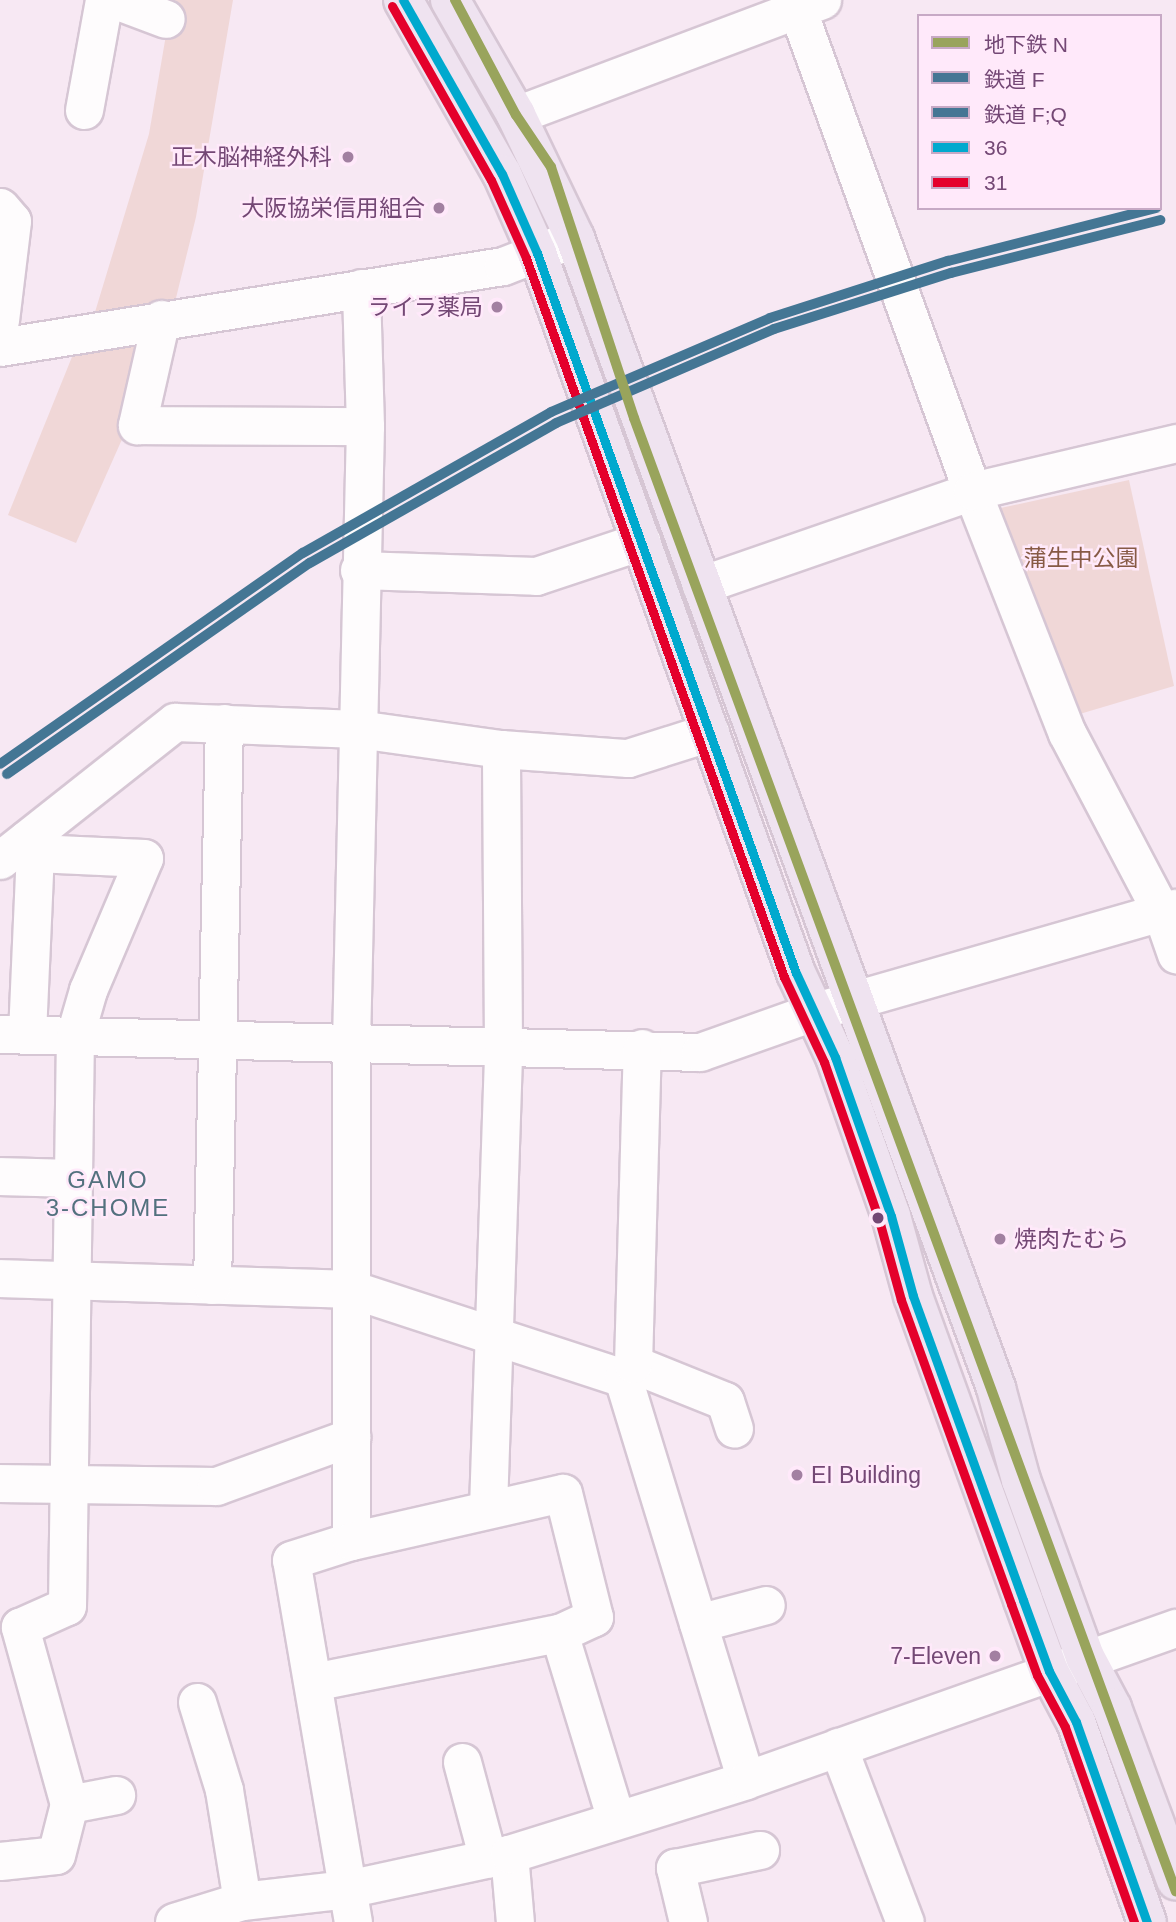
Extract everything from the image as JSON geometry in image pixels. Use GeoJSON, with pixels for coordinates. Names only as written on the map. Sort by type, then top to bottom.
{"type":"FeatureCollection","features":[{"type":"Feature","properties":{"kind":"highway"},"geometry":{"type":"LineString","coordinates":[[403,0],[502,174],[537,253],[796,973],[816,1011],[891,1216],[913,1296],[1049,1671],[1076,1722],[1147,1922]]}},
{"type":"Feature","properties":{"kind":"highway"},"geometry":{"type":"LineString","coordinates":[[450,0],[516,115],[575,237],[996,1388],[1021,1480],[1085,1657],[1112,1708],[1176,1880]]}},
{"type":"Feature","properties":{"kind":"street"},"geometry":{"type":"LineString","coordinates":[[84,110],[104,0]]}},
{"type":"Feature","properties":{"kind":"street"},"geometry":{"type":"LineString","coordinates":[[115,0],[166,19]]}},
{"type":"Feature","properties":{"kind":"street"},"geometry":{"type":"LineString","coordinates":[[516,115],[805,3],[972,491],[1067,733],[1168,910],[1176,954]]}},
{"type":"Feature","properties":{"kind":"street"},"geometry":{"type":"LineString","coordinates":[[0,207],[12,221],[0,320]]}},
{"type":"Feature","properties":{"kind":"street"},"geometry":{"type":"LineString","coordinates":[[0,347],[503,266],[575,237]]}},
{"type":"Feature","properties":{"kind":"street"},"geometry":{"type":"LineString","coordinates":[[351,1541],[351,1043],[359,570],[365,426],[361,288]]}},
{"type":"Feature","properties":{"kind":"street"},"geometry":{"type":"LineString","coordinates":[[161,319],[137,425],[365,426]]}},
{"type":"Feature","properties":{"kind":"street"},"geometry":{"type":"LineString","coordinates":[[701,585],[972,491],[1176,443]]}},
{"type":"Feature","properties":{"kind":"street"},"geometry":{"type":"LineString","coordinates":[[359,570],[536,576],[641,541]]}},
{"type":"Feature","properties":{"kind":"street"},"geometry":{"type":"LineString","coordinates":[[710,732],[628,758],[502,749],[358,729],[175,722],[21,851],[13,1034],[642,1048],[700,1052],[816,1011],[856,1002],[1168,910]]}},
{"type":"Feature","properties":{"kind":"street"},"geometry":{"type":"LineString","coordinates":[[212,1285],[215,1038],[224,723]]}},
{"type":"Feature","properties":{"kind":"street"},"geometry":{"type":"LineString","coordinates":[[488,1508],[503,1045],[502,749]]}},
{"type":"Feature","properties":{"kind":"street"},"geometry":{"type":"LineString","coordinates":[[0,1861],[56,1855],[69,1804],[10,1623],[67,1606],[67,1487],[74,1281],[75,1035],[88,990],[144,858],[21,851]]}},
{"type":"Feature","properties":{"kind":"street"},"geometry":{"type":"LineString","coordinates":[[642,1048],[628,1371],[698,1623],[746,1780]]}},
{"type":"Feature","properties":{"kind":"street"},"geometry":{"type":"LineString","coordinates":[[0,1176],[74,1178]]}},
{"type":"Feature","properties":{"kind":"street"},"geometry":{"type":"LineString","coordinates":[[0,1278],[351,1289],[493,1336],[628,1371],[725,1401],[734,1429]]}},
{"type":"Feature","properties":{"kind":"street"},"geometry":{"type":"LineString","coordinates":[[0,1483],[67,1487],[216,1486],[351,1437]]}},
{"type":"Feature","properties":{"kind":"street"},"geometry":{"type":"LineString","coordinates":[[313,1682],[559,1633],[594,1617],[563,1493],[351,1541],[291,1560],[350,1906]]}},
{"type":"Feature","properties":{"kind":"street"},"geometry":{"type":"LineString","coordinates":[[698,1623],[766,1605]]}},
{"type":"Feature","properties":{"kind":"street"},"geometry":{"type":"LineString","coordinates":[[183,1921],[242,1901],[350,1906],[498,1856],[746,1780],[1085,1657],[1176,1628]]}},
{"type":"Feature","properties":{"kind":"street"},"geometry":{"type":"LineString","coordinates":[[559,1633],[616,1819]]}},
{"type":"Feature","properties":{"kind":"street"},"geometry":{"type":"LineString","coordinates":[[197,1702],[224,1790],[242,1901]]}},
{"type":"Feature","properties":{"kind":"street"},"geometry":{"type":"LineString","coordinates":[[838,1746],[905,1922]]}},
{"type":"Feature","properties":{"kind":"street"},"geometry":{"type":"LineString","coordinates":[[461,1762],[498,1856],[515,1922]]}},
{"type":"Feature","properties":{"kind":"street"},"geometry":{"type":"LineString","coordinates":[[69,1804],[116,1795]]}},
{"type":"Feature","properties":{"kind":"street"},"geometry":{"type":"LineString","coordinates":[[688,1922],[675,1868],[760,1850]]}},
{"type":"Feature","properties":{"kind":"green space"},"geometry":{"type":"Polygon","coordinates":[[[172,0],[233,0],[196,217],[174,306],[92,322],[149,134],[172,0]]]}},
{"type":"Feature","properties":{"kind":"green space"},"geometry":{"type":"Polygon","coordinates":[[[143,341],[123,437],[76,543],[8,515],[76,347],[143,341]]]}},
{"type":"Feature","properties":{"kind":"green space","name":"蒲生中公園"},"geometry":{"type":"Polygon","coordinates":[[[1129,480],[1174,686],[1073,716],[996,509],[1129,480]]]}},
{"type":"Feature","properties":{"kind":"metro line","name":"N"},"geometry":{"type":"LineString","coordinates":[[455,0],[516,115],[551,167],[634,418],[1176,1892]]}},
{"type":"Feature","properties":{"kind":"rail line","name":"F"},"geometry":{"type":"LineString","coordinates":[[0,764],[303,553],[551,412],[770,318],[948,261],[1148,210]]}},
{"type":"Feature","properties":{"kind":"rail line","name":"F;Q"},"geometry":{"type":"LineString","coordinates":[[7,774],[310,563],[556,423],[774,329],[951,273],[1160,220]]}},
{"type":"Feature","properties":{"kind":"transit line","name":"36"},"geometry":{"type":"LineString","coordinates":[[403,0],[502,174],[537,253],[796,973],[835,1057],[891,1216],[913,1296],[1023,1600],[1049,1671],[1076,1722],[1147,1922]]}},
{"type":"Feature","properties":{"kind":"transit line","name":"31"},"geometry":{"type":"LineString","coordinates":[[392,6],[491,180],[526,258],[784,977],[824,1062],[879,1220],[901,1300],[1011,1604],[1037,1675],[1065,1727],[1134,1922]]}},
{"type":"Feature","properties":{"kind":"place","name":"正木脳神経外科"},"geometry":{"type":"Point","coordinates":[348,157]}},
{"type":"Feature","properties":{"kind":"place","name":"大阪協栄信用組合"},"geometry":{"type":"Point","coordinates":[439,208]}},
{"type":"Feature","properties":{"kind":"place","name":"ライラ薬局"},"geometry":{"type":"Point","coordinates":[497,307]}},
{"type":"Feature","properties":{"kind":"place","name":"焼肉たむら"},"geometry":{"type":"Point","coordinates":[1000,1239]}},
{"type":"Feature","properties":{"kind":"place","name":"EI Building"},"geometry":{"type":"Point","coordinates":[797,1475]}},
{"type":"Feature","properties":{"kind":"place","name":"7-Eleven"},"geometry":{"type":"Point","coordinates":[995,1656]}},
{"type":"Feature","properties":{"kind":"district","name":"GAMO 3-CHOME"},"geometry":{"type":"Point","coordinates":[108,1194]}}]}
